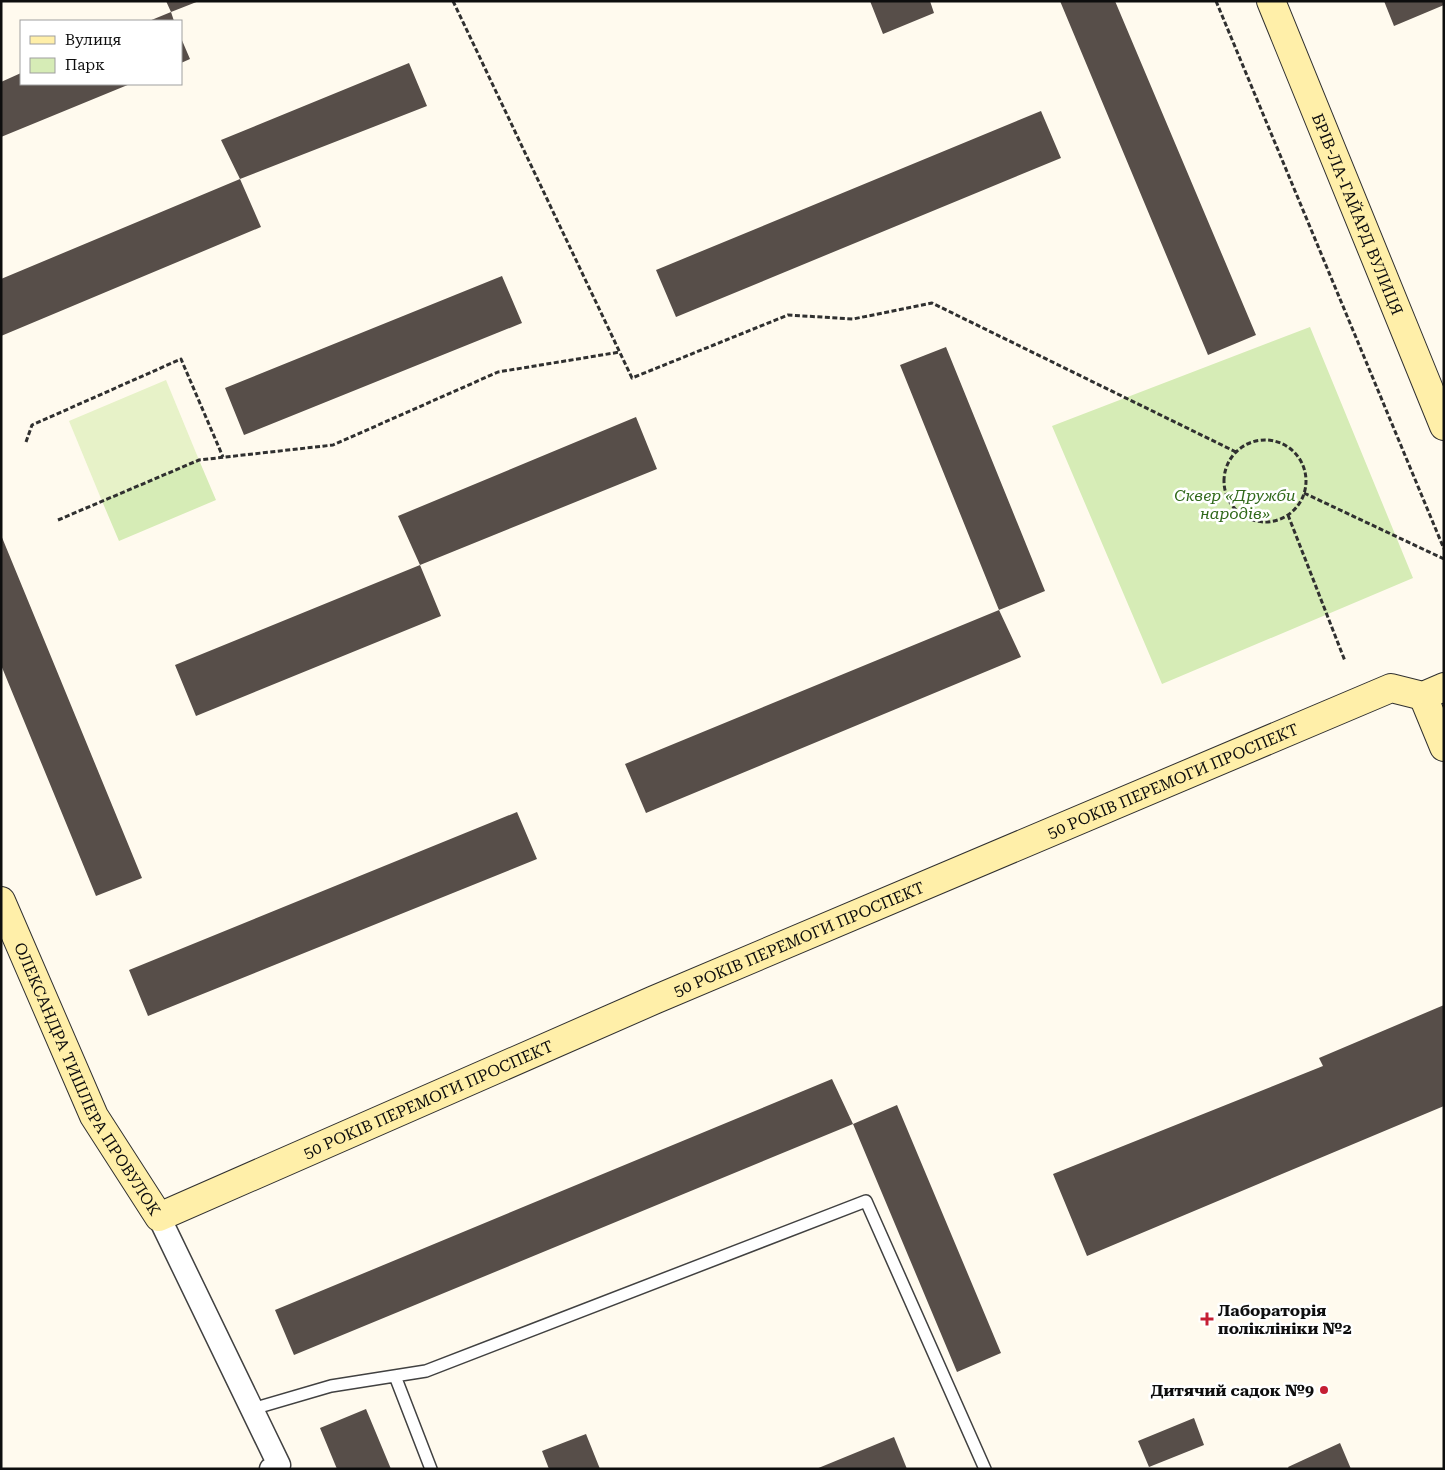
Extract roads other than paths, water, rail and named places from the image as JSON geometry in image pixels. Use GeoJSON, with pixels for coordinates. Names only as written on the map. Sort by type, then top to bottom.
{"type":"FeatureCollection","features":[{"type":"Feature","properties":{"kind":"street","name":"БРІВ-ЛА-ГАЙАРД ВУЛИЦЯ"},"geometry":{"type":"LineString","coordinates":[[1271,1],[1444,426]]}},
{"type":"Feature","properties":{"kind":"street","name":"50 РОКІВ ПЕРЕМОГИ ПРОСПЕКТ"},"geometry":{"type":"LineString","coordinates":[[159,1217],[654,1000],[1391,688],[1433,691]]}},
{"type":"Feature","properties":{"kind":"street"},"geometry":{"type":"LineString","coordinates":[[1433,691],[1444,747]]}},
{"type":"Feature","properties":{"kind":"street","name":"ОЛЕКСАНДРА ТИШЛЕРА ПРОВУЛОК"},"geometry":{"type":"LineString","coordinates":[[1,901],[94,1116],[159,1217],[252,1409],[277,1468]]}},
{"type":"Feature","properties":{"kind":"lane"},"geometry":{"type":"LineString","coordinates":[[252,1409],[331,1386],[426,1371],[866,1201],[986,1469]]}},
{"type":"Feature","properties":{"kind":"lane"},"geometry":{"type":"LineString","coordinates":[[395,1376],[431,1469]]}},
{"type":"Feature","properties":{"kind":"place","name":"Лабораторія поліклініки №2"},"geometry":{"type":"Point","coordinates":[1207,1319]}},
{"type":"Feature","properties":{"kind":"place","name":"Дитячий садок №9"},"geometry":{"type":"Point","coordinates":[1324,1390]}},
{"type":"Feature","properties":{"kind":"park label","name":"Сквер «Дружби народів»"},"geometry":{"type":"Point","coordinates":[1235,504]}}]}
